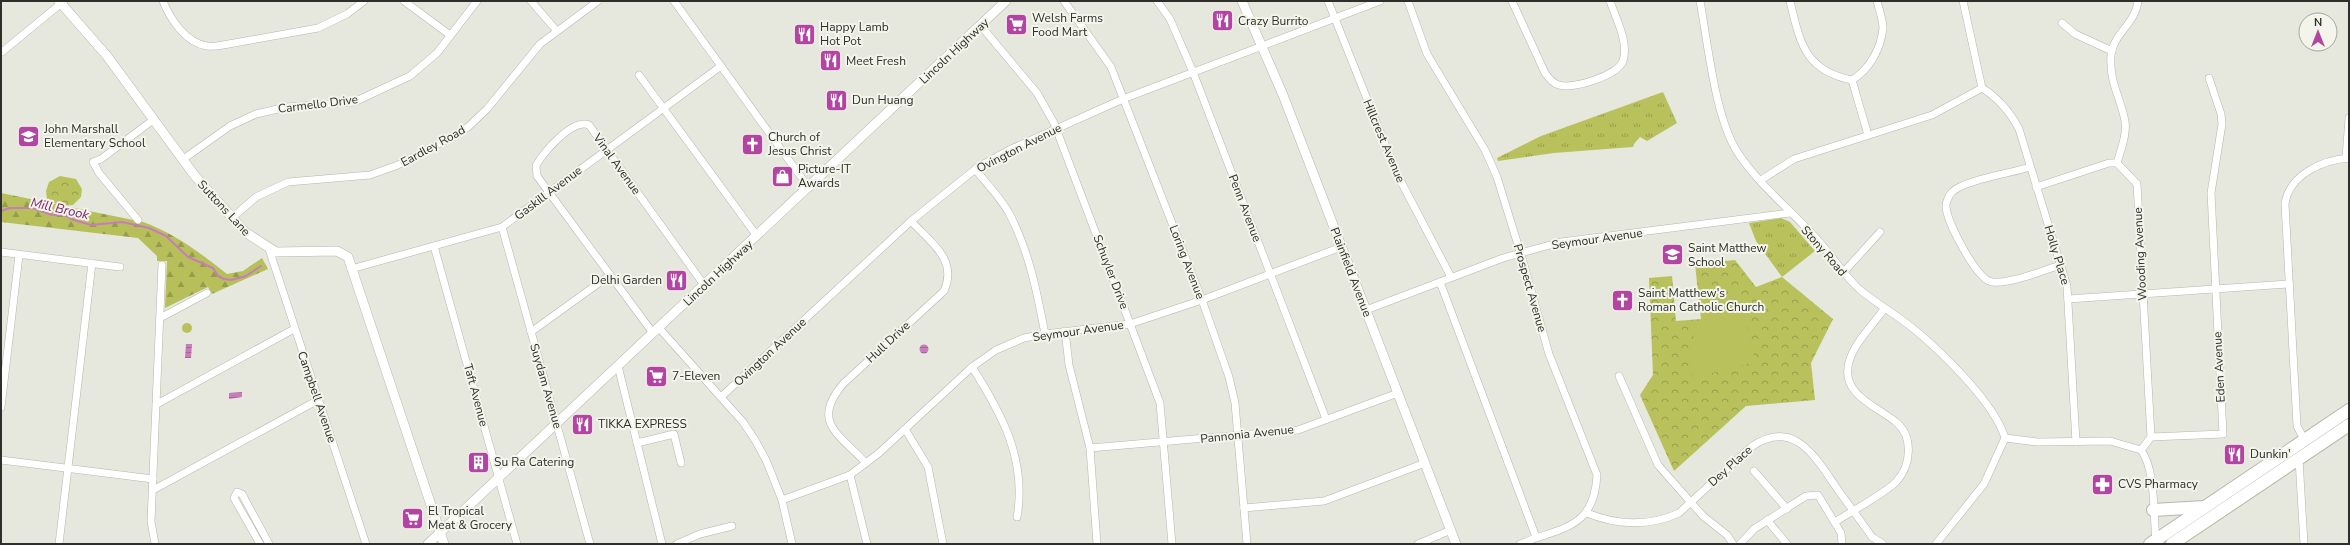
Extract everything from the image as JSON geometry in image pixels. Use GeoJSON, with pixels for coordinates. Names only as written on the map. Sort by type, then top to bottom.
{"type":"FeatureCollection","features":[{"type":"Feature","properties":{"kind":"highway"},"geometry":{"type":"LineString","coordinates":[[2154,543],[2304,439],[2349,410]]}},
{"type":"Feature","properties":{"kind":"highway"},"geometry":{"type":"LineString","coordinates":[[2172,544],[2349,425]]}},
{"type":"Feature","properties":{"kind":"highway"},"geometry":{"type":"LineString","coordinates":[[2153,510],[2205,507]]}},
{"type":"Feature","properties":{"kind":"street"},"geometry":{"type":"LineString","coordinates":[[163,1],[176,25],[186,36],[207,46],[223,45],[318,28],[347,14],[364,1]]}},
{"type":"Feature","properties":{"kind":"street"},"geometry":{"type":"LineString","coordinates":[[404,1],[450,35]]}},
{"type":"Feature","properties":{"kind":"street","name":"Carmello Drive"},"geometry":{"type":"LineString","coordinates":[[182,160],[230,126],[256,114],[287,107],[354,102],[388,88],[421,69],[437,53],[477,1]]}},
{"type":"Feature","properties":{"kind":"street"},"geometry":{"type":"LineString","coordinates":[[531,1],[556,30]]}},
{"type":"Feature","properties":{"kind":"street","name":"Eardley Road"},"geometry":{"type":"LineString","coordinates":[[231,219],[256,197],[288,182],[370,175],[398,165],[452,137],[468,127],[487,109],[523,63],[556,30],[598,1]]}},
{"type":"Feature","properties":{"kind":"street"},"geometry":{"type":"LineString","coordinates":[[674,1],[809,188]]}},
{"type":"Feature","properties":{"kind":"street","name":"Lincoln Highway"},"geometry":{"type":"LineString","coordinates":[[428,544],[809,188],[1006,1]]}},
{"type":"Feature","properties":{"kind":"street","name":"Loring Avenue"},"geometry":{"type":"LineString","coordinates":[[1064,1],[1112,67],[1123,99],[1202,300],[1229,377],[1234,403],[1247,544]]}},
{"type":"Feature","properties":{"kind":"street","name":"Penn Avenue"},"geometry":{"type":"LineString","coordinates":[[1157,1],[1170,19],[1193,72],[1326,419]]}},
{"type":"Feature","properties":{"kind":"street","name":"Plainfield Avenue"},"geometry":{"type":"LineString","coordinates":[[1242,1],[1262,46],[1456,544]]}},
{"type":"Feature","properties":{"kind":"street","name":"Hillcrest Avenue"},"geometry":{"type":"LineString","coordinates":[[1328,1],[1396,174],[1451,277]]}},
{"type":"Feature","properties":{"kind":"street","name":"Ovington Avenue"},"geometry":{"type":"LineString","coordinates":[[721,397],[911,221],[975,169],[1009,150],[1123,99],[1380,1]]}},
{"type":"Feature","properties":{"kind":"street","name":"Prospect Avenue"},"geometry":{"type":"LineString","coordinates":[[1408,1],[1427,54],[1485,150],[1497,177],[1521,253],[1549,354],[1597,475],[1596,490],[1587,513],[1571,526],[1536,537],[1520,544]]}},
{"type":"Feature","properties":{"kind":"street"},"geometry":{"type":"LineString","coordinates":[[1512,1],[1546,73],[1551,81],[1559,86],[1583,84],[1614,71],[1623,60],[1623,39],[1610,1]]}},
{"type":"Feature","properties":{"kind":"street","name":"Stony Road"},"geometry":{"type":"LineString","coordinates":[[1700,1],[1715,85],[1727,128],[1738,153],[1790,213],[1822,245],[1842,274],[1884,309],[1914,330],[1975,390],[1999,422],[2005,438]]}},
{"type":"Feature","properties":{"kind":"street"},"geometry":{"type":"LineString","coordinates":[[1790,1],[1798,33],[1811,61],[1836,77],[1852,80],[1863,74],[1872,60],[1878,46],[1883,28],[1877,1]]}},
{"type":"Feature","properties":{"kind":"street"},"geometry":{"type":"LineString","coordinates":[[1761,180],[1794,159],[1932,115],[1982,88],[1963,1]]}},
{"type":"Feature","properties":{"kind":"street"},"geometry":{"type":"LineString","coordinates":[[2036,187],[2103,164],[2117,163],[2125,135],[2125,122],[2113,86],[2112,51],[2131,22],[2138,1]]}},
{"type":"Feature","properties":{"kind":"street"},"geometry":{"type":"LineString","coordinates":[[2,52],[61,2]]}},
{"type":"Feature","properties":{"kind":"street","name":"Suttons Lane"},"geometry":{"type":"LineString","coordinates":[[61,2],[107,56],[182,160],[231,219],[245,232],[269,249],[283,254],[337,252],[348,258],[444,544]]}},
{"type":"Feature","properties":{"kind":"street"},"geometry":{"type":"LineString","coordinates":[[2062,23],[2075,34],[2112,51]]}},
{"type":"Feature","properties":{"kind":"street","name":"Schuyler Drive"},"geometry":{"type":"LineString","coordinates":[[981,26],[1037,93],[1056,128],[1160,403],[1172,544]]}},
{"type":"Feature","properties":{"kind":"street","name":"Gaskill Avenue"},"geometry":{"type":"LineString","coordinates":[[351,269],[502,227],[720,66]]}},
{"type":"Feature","properties":{"kind":"street"},"geometry":{"type":"LineString","coordinates":[[639,75],[757,236]]}},
{"type":"Feature","properties":{"kind":"street","name":"Eden Avenue"},"geometry":{"type":"LineString","coordinates":[[2151,437],[2223,434],[2215,289],[2212,193],[2222,124],[2221,114],[2209,78]]}},
{"type":"Feature","properties":{"kind":"street"},"geometry":{"type":"LineString","coordinates":[[1852,80],[1868,135]]}},
{"type":"Feature","properties":{"kind":"street","name":"Holly Place"},"geometry":{"type":"LineString","coordinates":[[1982,88],[1989,92],[2013,117],[2019,129],[2067,286],[2076,442]]}},
{"type":"Feature","properties":{"kind":"street"},"geometry":{"type":"LineString","coordinates":[[2304,439],[2297,426],[2285,204],[2286,193],[2291,185],[2305,173],[2348,158],[2349,118]]}},
{"type":"Feature","properties":{"kind":"street"},"geometry":{"type":"LineString","coordinates":[[138,220],[99,173],[94,162],[101,159],[153,120]]}},
{"type":"Feature","properties":{"kind":"street","name":"Vinal Avenue"},"geometry":{"type":"LineString","coordinates":[[550,191],[537,176],[536,166],[544,152],[556,140],[576,127],[587,124],[704,285]]}},
{"type":"Feature","properties":{"kind":"street","name":"Wooding Avenue"},"geometry":{"type":"LineString","coordinates":[[2117,163],[2136,184],[2151,437]]}},
{"type":"Feature","properties":{"kind":"street"},"geometry":{"type":"LineString","coordinates":[[2030,167],[1962,186],[1951,193],[1945,204],[1949,222],[1980,275],[1989,281],[1997,283],[2008,281],[2060,265]]}},
{"type":"Feature","properties":{"kind":"street"},"geometry":{"type":"LineString","coordinates":[[975,169],[1008,212],[1024,245],[1035,284],[1045,334]]}},
{"type":"Feature","properties":{"kind":"street"},"geometry":{"type":"LineString","coordinates":[[550,191],[610,275],[656,330],[721,397],[756,440],[766,460],[782,500],[792,544]]}},
{"type":"Feature","properties":{"kind":"street","name":"Seymour Avenue"},"geometry":{"type":"LineString","coordinates":[[1366,310],[1451,277],[1521,253],[1568,241],[1790,213]]}},
{"type":"Feature","properties":{"kind":"street","name":"Hull Drive"},"geometry":{"type":"LineString","coordinates":[[866,463],[832,426],[827,417],[828,407],[834,395],[844,383],[944,291],[948,275],[946,259],[911,221]]}},
{"type":"Feature","properties":{"kind":"street","name":"Suydam Avenue"},"geometry":{"type":"LineString","coordinates":[[502,227],[590,544]]}},
{"type":"Feature","properties":{"kind":"street"},"geometry":{"type":"LineString","coordinates":[[1842,274],[1880,232]]}},
{"type":"Feature","properties":{"kind":"street","name":"Taft Avenue"},"geometry":{"type":"LineString","coordinates":[[434,246],[517,544]]}},
{"type":"Feature","properties":{"kind":"street","name":"Seymour Avenue"},"geometry":{"type":"LineString","coordinates":[[782,500],[850,475],[905,429],[972,367],[996,350],[1024,338],[1045,334],[1130,324],[1202,300],[1341,247]]}},
{"type":"Feature","properties":{"kind":"street","name":"Campbell Avenue"},"geometry":{"type":"LineString","coordinates":[[269,249],[294,329],[366,544]]}},
{"type":"Feature","properties":{"kind":"street"},"geometry":{"type":"LineString","coordinates":[[1,252],[120,267]]}},
{"type":"Feature","properties":{"kind":"street"},"geometry":{"type":"LineString","coordinates":[[1,407],[20,255]]}},
{"type":"Feature","properties":{"kind":"street"},"geometry":{"type":"LineString","coordinates":[[59,544],[92,263]]}},
{"type":"Feature","properties":{"kind":"street"},"geometry":{"type":"LineString","coordinates":[[155,544],[151,528],[162,265]]}},
{"type":"Feature","properties":{"kind":"street"},"geometry":{"type":"LineString","coordinates":[[531,332],[610,275]]}},
{"type":"Feature","properties":{"kind":"street"},"geometry":{"type":"LineString","coordinates":[[1440,282],[1536,537]]}},
{"type":"Feature","properties":{"kind":"street"},"geometry":{"type":"LineString","coordinates":[[2068,299],[2289,284]]}},
{"type":"Feature","properties":{"kind":"street"},"geometry":{"type":"LineString","coordinates":[[160,318],[207,293]]}},
{"type":"Feature","properties":{"kind":"street"},"geometry":{"type":"LineString","coordinates":[[1835,522],[1895,483],[1905,470],[1909,457],[1907,441],[1896,422],[1861,400],[1854,390],[1849,377],[1848,363],[1854,350],[1884,309]]}},
{"type":"Feature","properties":{"kind":"street"},"geometry":{"type":"LineString","coordinates":[[157,404],[294,329]]}},
{"type":"Feature","properties":{"kind":"street"},"geometry":{"type":"LineString","coordinates":[[1065,332],[1073,384],[1090,448],[1098,544]]}},
{"type":"Feature","properties":{"kind":"street"},"geometry":{"type":"LineString","coordinates":[[618,366],[662,544]]}},
{"type":"Feature","properties":{"kind":"street"},"geometry":{"type":"LineString","coordinates":[[972,367],[996,404],[1011,441],[1017,461],[1019,505],[1017,517]]}},
{"type":"Feature","properties":{"kind":"street"},"geometry":{"type":"LineString","coordinates":[[1619,376],[1658,465],[1692,501],[1703,516],[1727,536],[1734,544]]}},
{"type":"Feature","properties":{"kind":"street","name":"Pannonia Avenue"},"geometry":{"type":"LineString","coordinates":[[1090,448],[1298,430],[1398,393]]}},
{"type":"Feature","properties":{"kind":"street"},"geometry":{"type":"LineString","coordinates":[[153,490],[318,400]]}},
{"type":"Feature","properties":{"kind":"street"},"geometry":{"type":"LineString","coordinates":[[905,429],[928,467],[943,544]]}},
{"type":"Feature","properties":{"kind":"street"},"geometry":{"type":"LineString","coordinates":[[637,443],[674,434],[681,463]]}},
{"type":"Feature","properties":{"kind":"street","name":"Dey Place"},"geometry":{"type":"LineString","coordinates":[[1587,513],[1607,521],[1649,522],[1672,516],[1692,501],[1750,447],[1763,439],[1781,436],[1793,439],[1811,451],[1852,511],[1872,537],[1883,544]]}},
{"type":"Feature","properties":{"kind":"street"},"geometry":{"type":"LineString","coordinates":[[2141,450],[2151,437]]}},
{"type":"Feature","properties":{"kind":"street"},"geometry":{"type":"LineString","coordinates":[[1936,544],[1984,484],[2005,438],[2037,442],[2110,440],[2141,450],[2146,457],[2150,473],[2154,543]]}},
{"type":"Feature","properties":{"kind":"street"},"geometry":{"type":"LineString","coordinates":[[2299,459],[2304,544]]}},
{"type":"Feature","properties":{"kind":"street"},"geometry":{"type":"LineString","coordinates":[[1,460],[153,478]]}},
{"type":"Feature","properties":{"kind":"street"},"geometry":{"type":"LineString","coordinates":[[1244,508],[1324,501],[1425,463]]}},
{"type":"Feature","properties":{"kind":"street"},"geometry":{"type":"LineString","coordinates":[[1754,471],[1787,508]]}},
{"type":"Feature","properties":{"kind":"street"},"geometry":{"type":"LineString","coordinates":[[850,475],[867,544]]}},
{"type":"Feature","properties":{"kind":"street"},"geometry":{"type":"LineString","coordinates":[[260,544],[234,498],[237,492],[242,494],[269,544]]}},
{"type":"Feature","properties":{"kind":"street"},"geometry":{"type":"LineString","coordinates":[[1740,544],[1754,529],[1767,520],[1806,496],[1818,495],[1841,533],[1842,544]]}},
{"type":"Feature","properties":{"kind":"street"},"geometry":{"type":"LineString","coordinates":[[1767,520],[1787,544]]}},
{"type":"Feature","properties":{"kind":"street"},"geometry":{"type":"LineString","coordinates":[[677,544],[700,534],[732,526]]}},
{"type":"Feature","properties":{"kind":"street"},"geometry":{"type":"LineString","coordinates":[[1418,544],[1451,530]]}},
{"type":"Feature","properties":{"kind":"green space"},"geometry":{"type":"Polygon","coordinates":[[[1663,92],[1677,123],[1647,141],[1640,137],[1633,147],[1554,153],[1498,161],[1497,158],[1541,136],[1663,92]]]}},
{"type":"Feature","properties":{"kind":"green space"},"geometry":{"type":"Polygon","coordinates":[[[60,176],[76,179],[82,189],[81,197],[73,205],[61,206],[47,200],[46,191],[49,182],[60,176]]]}},
{"type":"Feature","properties":{"kind":"green space"},"geometry":{"type":"Polygon","coordinates":[[[1,193],[143,222],[177,238],[227,274],[243,271],[262,258],[268,269],[212,294],[208,287],[165,308],[167,261],[157,261],[157,256],[138,238],[1,222],[1,193]]]}},
{"type":"Feature","properties":{"kind":"green space"},"geometry":{"type":"Polygon","coordinates":[[[1781,218],[1790,222],[1815,251],[1782,277],[1756,241],[1749,223],[1781,218]]]}},
{"type":"Feature","properties":{"kind":"green space"},"geometry":{"type":"Polygon","coordinates":[[[1735,260],[1756,287],[1782,277],[1833,319],[1811,363],[1815,400],[1746,406],[1674,471],[1640,395],[1653,375],[1649,278],[1672,276],[1676,321],[1701,319],[1695,264],[1735,260]]]}},
{"type":"Feature","properties":{"kind":"green space"},"geometry":{"type":"Polygon","coordinates":[[[1742,303],[1754,356],[1751,363],[1693,378],[1691,350],[1693,338],[1698,327],[1705,318],[1715,311],[1727,306],[1742,303]]]}},
{"type":"Feature","properties":{"kind":"green space"},"geometry":{"type":"Polygon","coordinates":[[[185,323],[189,323],[191,324],[191,332],[185,333],[182,330],[182,326],[185,323]]]}},
{"type":"Feature","properties":{"kind":"shaded area"},"geometry":{"type":"Polygon","coordinates":[[[186,344],[192,344],[191,358],[185,358],[186,344]]]}},
{"type":"Feature","properties":{"kind":"shaded area"},"geometry":{"type":"Polygon","coordinates":[[[924,344],[929,349],[924,354],[919,349],[924,344]]]}},
{"type":"Feature","properties":{"kind":"shaded area"},"geometry":{"type":"Polygon","coordinates":[[[242,392],[242,397],[229,399],[229,393],[242,392]]]}},
{"type":"Feature","properties":{"kind":"waterway","name":"Mill Brook"},"geometry":{"type":"LineString","coordinates":[[1,211],[10,208],[33,208],[52,215],[64,215],[74,220],[91,225],[122,222],[149,228],[166,236],[188,257],[213,268],[218,276],[224,279],[231,280],[246,276],[261,266]]}},
{"type":"Feature","properties":{"kind":"place","name":"Crazy Burrito"},"geometry":{"type":"Point","coordinates":[1223,21]}},
{"type":"Feature","properties":{"kind":"place","name":"Welsh Farms Food Mart"},"geometry":{"type":"Point","coordinates":[1017,25]}},
{"type":"Feature","properties":{"kind":"place","name":"Happy Lamb Hot Pot"},"geometry":{"type":"Point","coordinates":[805,34]}},
{"type":"Feature","properties":{"kind":"place","name":"Meet Fresh"},"geometry":{"type":"Point","coordinates":[830,61]}},
{"type":"Feature","properties":{"kind":"place","name":"Dun Huang"},"geometry":{"type":"Point","coordinates":[837,100]}},
{"type":"Feature","properties":{"kind":"place","name":"John Marshall Elementary School"},"geometry":{"type":"Point","coordinates":[28,136]}},
{"type":"Feature","properties":{"kind":"place","name":"Church of Jesus Christ"},"geometry":{"type":"Point","coordinates":[752,144]}},
{"type":"Feature","properties":{"kind":"place","name":"Picture-IT Awards"},"geometry":{"type":"Point","coordinates":[783,176]}},
{"type":"Feature","properties":{"kind":"place","name":"Saint Matthew School"},"geometry":{"type":"Point","coordinates":[1672,255]}},
{"type":"Feature","properties":{"kind":"place","name":"Delhi Garden"},"geometry":{"type":"Point","coordinates":[677,280]}},
{"type":"Feature","properties":{"kind":"place","name":"Saint Matthew's Roman Catholic Church"},"geometry":{"type":"Point","coordinates":[1623,300]}},
{"type":"Feature","properties":{"kind":"place","name":"7-Eleven"},"geometry":{"type":"Point","coordinates":[656,376]}},
{"type":"Feature","properties":{"kind":"place","name":"TIKKA EXPRESS"},"geometry":{"type":"Point","coordinates":[583,424]}},
{"type":"Feature","properties":{"kind":"place","name":"Dunkin'"},"geometry":{"type":"Point","coordinates":[2234,454]}},
{"type":"Feature","properties":{"kind":"place","name":"Su Ra Catering"},"geometry":{"type":"Point","coordinates":[478,462]}},
{"type":"Feature","properties":{"kind":"place","name":"CVS Pharmacy"},"geometry":{"type":"Point","coordinates":[2103,484]}},
{"type":"Feature","properties":{"kind":"place","name":"El Tropical Meat & Grocery"},"geometry":{"type":"Point","coordinates":[413,518]}}]}
